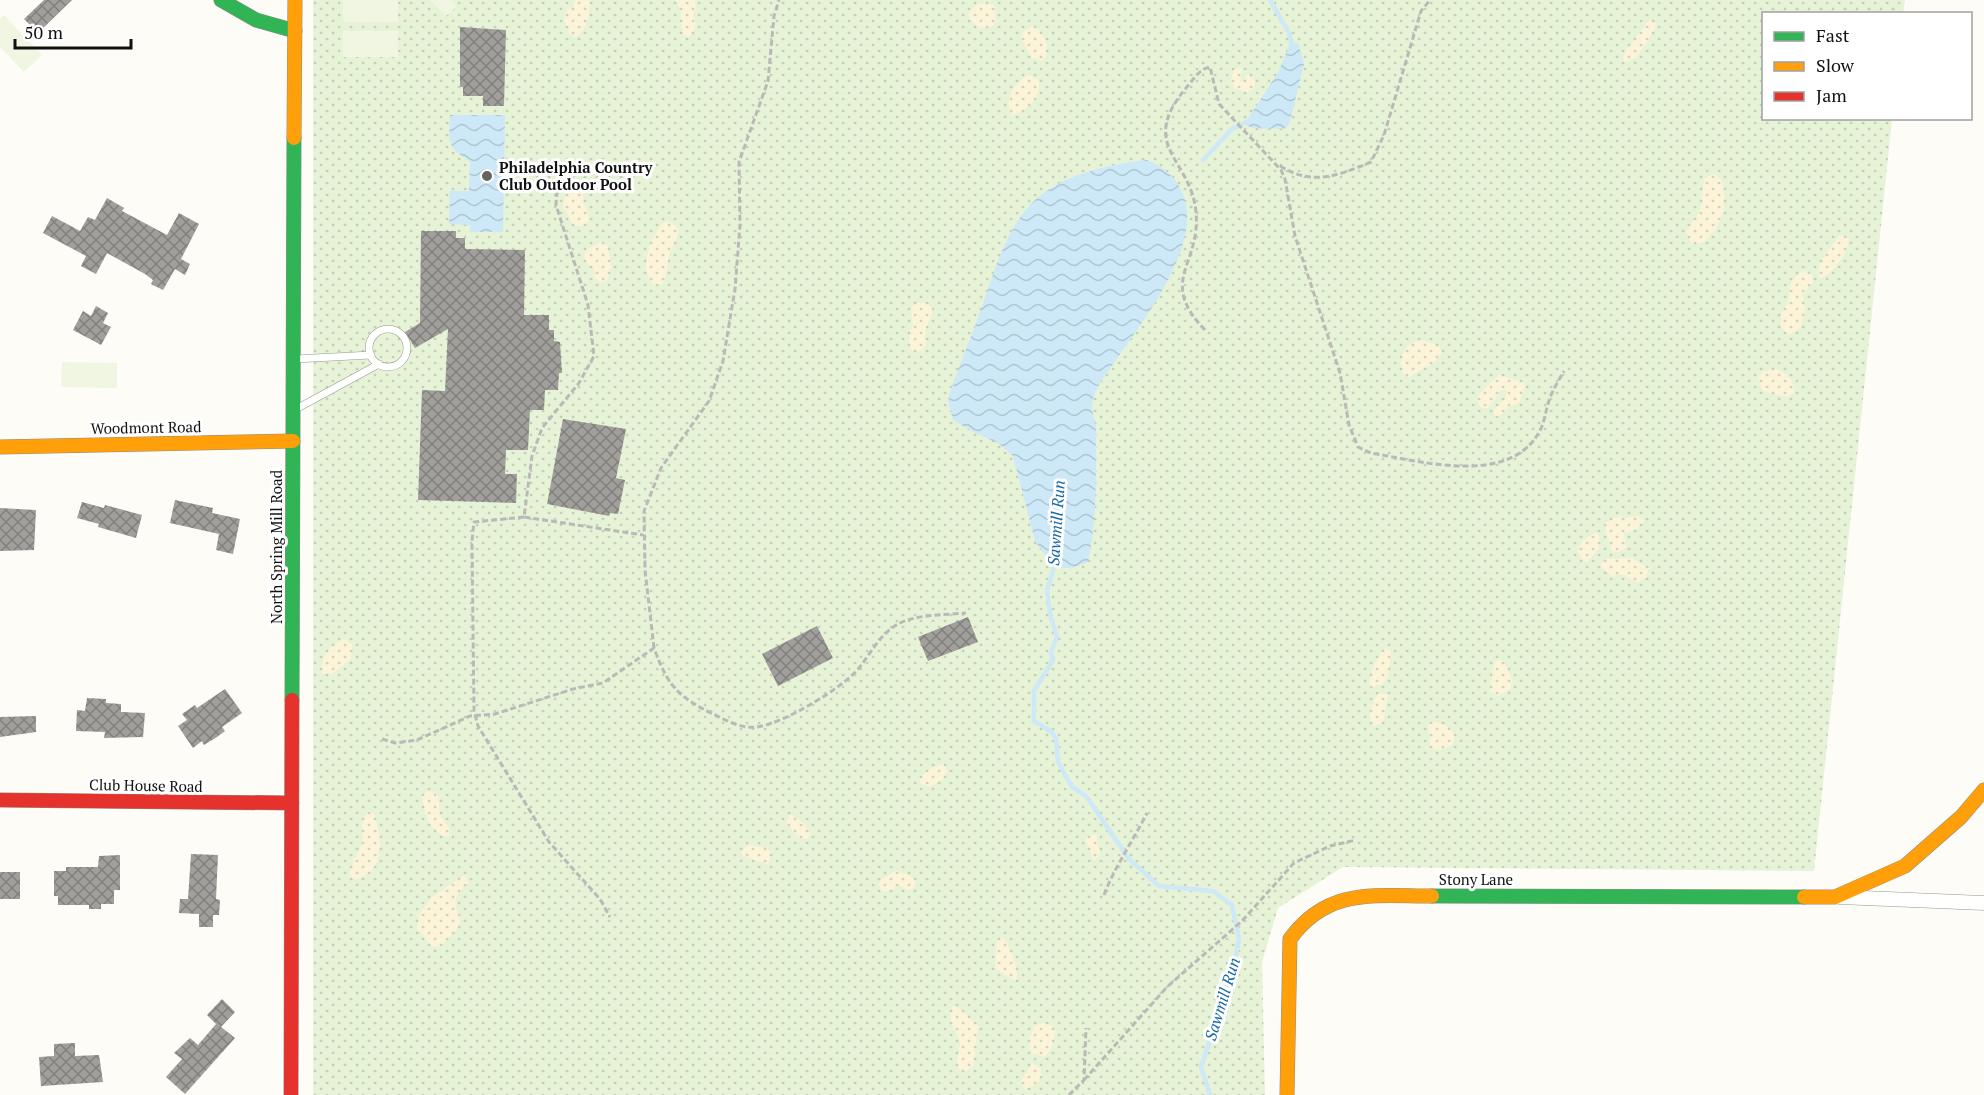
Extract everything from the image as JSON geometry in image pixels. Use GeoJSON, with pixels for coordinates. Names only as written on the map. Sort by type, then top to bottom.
{"type":"FeatureCollection","features":[{"type":"Feature","properties":{"kind":"street"},"geometry":{"type":"LineString","coordinates":[[221,0],[242,15],[264,25],[295,31]]}},
{"type":"Feature","properties":{"kind":"street","name":"North Spring Mill Road"},"geometry":{"type":"LineString","coordinates":[[291,1095],[295,0]]}},
{"type":"Feature","properties":{"kind":"street","name":"Woodmont Road"},"geometry":{"type":"LineString","coordinates":[[0,447],[293,441]]}},
{"type":"Feature","properties":{"kind":"street","name":"Stony Lane"},"geometry":{"type":"LineString","coordinates":[[1835,897],[1905,866],[1961,817],[1984,790]]}},
{"type":"Feature","properties":{"kind":"street","name":"Club House Road"},"geometry":{"type":"LineString","coordinates":[[0,800],[292,803]]}},
{"type":"Feature","properties":{"kind":"street","name":"Stony Lane"},"geometry":{"type":"LineString","coordinates":[[1287,1095],[1290,939],[1304,918],[1329,903],[1360,896],[1835,897],[1984,903]]}},
{"type":"Feature","properties":{"kind":"lane"},"geometry":{"type":"LineString","coordinates":[[293,410],[379,364],[392,366],[403,360],[407,347],[403,335],[391,329],[379,332],[371,342],[371,355],[379,364]]}},
{"type":"Feature","properties":{"kind":"lane"},"geometry":{"type":"LineString","coordinates":[[294,359],[371,355]]}},
{"type":"Feature","properties":{"kind":"path"},"geometry":{"type":"LineString","coordinates":[[779,0],[774,16],[768,81],[739,162],[740,225],[735,289],[718,380],[700,417],[662,468],[644,511],[643,535],[654,648],[663,673],[680,696],[731,723],[755,728],[792,713],[844,684],[859,668],[872,648],[898,624],[929,617],[966,613]]}},
{"type":"Feature","properties":{"kind":"path"},"geometry":{"type":"LineString","coordinates":[[1275,164],[1297,176],[1319,179],[1371,162],[1384,135],[1421,11],[1430,0]]}},
{"type":"Feature","properties":{"kind":"path"},"geometry":{"type":"LineString","coordinates":[[1205,330],[1188,310],[1182,297],[1182,277],[1195,240],[1195,205],[1188,182],[1168,153],[1165,133],[1172,111],[1183,92],[1205,68],[1213,71],[1216,97],[1232,120],[1275,164],[1285,179],[1295,236],[1340,373],[1349,425],[1358,447],[1371,453],[1463,466],[1492,464],[1512,457],[1527,450],[1539,433],[1551,394],[1564,371]]}},
{"type":"Feature","properties":{"kind":"path"},"geometry":{"type":"LineString","coordinates":[[524,517],[532,456],[542,428],[579,383],[594,356],[588,305],[556,205],[556,193],[560,180],[571,168]]}},
{"type":"Feature","properties":{"kind":"path"},"geometry":{"type":"LineString","coordinates":[[610,917],[600,899],[549,842],[485,740],[475,716],[472,542],[474,522],[524,517],[643,535]]}},
{"type":"Feature","properties":{"kind":"path"},"geometry":{"type":"LineString","coordinates":[[382,740],[395,743],[417,740],[475,716],[495,714],[573,689],[603,683],[654,648]]}},
{"type":"Feature","properties":{"kind":"path"},"geometry":{"type":"LineString","coordinates":[[1104,894],[1112,874],[1128,851],[1147,813]]}},
{"type":"Feature","properties":{"kind":"path"},"geometry":{"type":"LineString","coordinates":[[1070,1095],[1167,987],[1242,921],[1294,863],[1330,846],[1356,840]]}},
{"type":"Feature","properties":{"kind":"path"},"geometry":{"type":"LineString","coordinates":[[1084,1080],[1086,1028]]}},
{"type":"Feature","properties":{"kind":"green space"},"geometry":{"type":"Polygon","coordinates":[[[313,0],[1905,0],[1903,12],[1762,12],[1762,120],[1892,120],[1814,871],[1343,867],[1278,908],[1262,962],[1265,1095],[313,1095],[313,0]]]}},
{"type":"Feature","properties":{"kind":"green space"},"geometry":{"type":"Polygon","coordinates":[[[343,0],[398,0],[398,22],[343,22],[343,0]]]}},
{"type":"Feature","properties":{"kind":"green space"},"geometry":{"type":"Polygon","coordinates":[[[430,0],[451,0],[457,6],[446,16],[430,0]]]}},
{"type":"Feature","properties":{"kind":"green space"},"geometry":{"type":"Polygon","coordinates":[[[4,15],[42,55],[24,72],[0,47],[0,19],[4,15]]]}},
{"type":"Feature","properties":{"kind":"green space"},"geometry":{"type":"Polygon","coordinates":[[[343,31],[398,31],[398,57],[343,57],[343,31]]]}},
{"type":"Feature","properties":{"kind":"green space"},"geometry":{"type":"Polygon","coordinates":[[[62,362],[117,363],[117,388],[61,387],[62,362]]]}},
{"type":"Feature","properties":{"kind":"sand"},"geometry":{"type":"Polygon","coordinates":[[[575,0],[590,0],[585,26],[575,37],[569,33],[564,17],[568,9],[574,7],[575,0]]]}},
{"type":"Feature","properties":{"kind":"sand"},"geometry":{"type":"Polygon","coordinates":[[[675,0],[695,0],[696,10],[693,13],[696,24],[690,37],[683,35],[680,8],[675,0]]]}},
{"type":"Feature","properties":{"kind":"sand"},"geometry":{"type":"Polygon","coordinates":[[[987,3],[994,5],[996,20],[992,27],[988,28],[975,24],[968,14],[976,5],[987,3]]]}},
{"type":"Feature","properties":{"kind":"sand"},"geometry":{"type":"Polygon","coordinates":[[[1652,20],[1656,24],[1650,37],[1637,57],[1626,62],[1623,59],[1625,52],[1647,23],[1652,20]]]}},
{"type":"Feature","properties":{"kind":"sand"},"geometry":{"type":"Polygon","coordinates":[[[1033,26],[1041,32],[1047,47],[1043,61],[1032,58],[1021,38],[1023,32],[1033,26]]]}},
{"type":"Feature","properties":{"kind":"sand"},"geometry":{"type":"Polygon","coordinates":[[[1242,68],[1240,81],[1244,82],[1248,74],[1255,81],[1254,88],[1247,93],[1235,88],[1231,81],[1234,69],[1242,68]]]}},
{"type":"Feature","properties":{"kind":"sand"},"geometry":{"type":"Polygon","coordinates":[[[1029,75],[1039,80],[1036,98],[1029,107],[1012,116],[1009,105],[1011,92],[1029,75]]]}},
{"type":"Feature","properties":{"kind":"sand"},"geometry":{"type":"Polygon","coordinates":[[[1713,174],[1721,179],[1724,197],[1723,213],[1717,227],[1704,242],[1692,244],[1686,232],[1701,209],[1704,179],[1713,174]]]}},
{"type":"Feature","properties":{"kind":"sand"},"geometry":{"type":"Polygon","coordinates":[[[575,181],[583,187],[583,204],[587,209],[589,221],[583,226],[573,225],[563,206],[566,193],[575,181]]]}},
{"type":"Feature","properties":{"kind":"sand"},"geometry":{"type":"Polygon","coordinates":[[[667,221],[676,226],[679,231],[669,256],[664,282],[657,286],[647,273],[646,264],[655,234],[667,221]]]}},
{"type":"Feature","properties":{"kind":"sand"},"geometry":{"type":"Polygon","coordinates":[[[1843,235],[1849,239],[1843,256],[1835,268],[1820,278],[1821,262],[1839,236],[1843,235]]]}},
{"type":"Feature","properties":{"kind":"sand"},"geometry":{"type":"Polygon","coordinates":[[[602,242],[608,246],[611,268],[607,281],[601,283],[595,278],[594,268],[585,262],[584,256],[586,250],[602,242]]]}},
{"type":"Feature","properties":{"kind":"sand"},"geometry":{"type":"Polygon","coordinates":[[[1803,271],[1811,273],[1813,282],[1802,295],[1805,308],[1801,328],[1788,335],[1781,327],[1781,314],[1788,302],[1791,281],[1803,271]]]}},
{"type":"Feature","properties":{"kind":"sand"},"geometry":{"type":"Polygon","coordinates":[[[916,303],[926,303],[933,309],[925,332],[926,345],[921,351],[915,352],[909,347],[910,331],[913,326],[911,308],[916,303]]]}},
{"type":"Feature","properties":{"kind":"sand"},"geometry":{"type":"Polygon","coordinates":[[[1422,340],[1439,346],[1442,353],[1436,361],[1409,377],[1403,374],[1401,369],[1402,357],[1411,343],[1422,340]]]}},
{"type":"Feature","properties":{"kind":"sand"},"geometry":{"type":"Polygon","coordinates":[[[1772,369],[1788,376],[1793,384],[1794,393],[1787,397],[1763,391],[1758,378],[1762,372],[1772,369]]]}},
{"type":"Feature","properties":{"kind":"sand"},"geometry":{"type":"Polygon","coordinates":[[[1499,375],[1524,383],[1526,386],[1519,403],[1509,407],[1498,418],[1494,415],[1494,410],[1506,397],[1507,390],[1501,390],[1488,408],[1481,408],[1477,400],[1480,393],[1499,375]]]}},
{"type":"Feature","properties":{"kind":"sand"},"geometry":{"type":"Polygon","coordinates":[[[1638,515],[1644,521],[1637,529],[1624,533],[1626,547],[1619,552],[1612,551],[1604,524],[1616,517],[1626,518],[1638,515]]]}},
{"type":"Feature","properties":{"kind":"sand"},"geometry":{"type":"Polygon","coordinates":[[[1595,533],[1599,535],[1599,548],[1587,562],[1584,561],[1578,552],[1579,548],[1582,542],[1595,533]]]}},
{"type":"Feature","properties":{"kind":"sand"},"geometry":{"type":"Polygon","coordinates":[[[1631,558],[1649,568],[1645,579],[1637,582],[1621,574],[1612,576],[1600,566],[1605,559],[1631,558]]]}},
{"type":"Feature","properties":{"kind":"sand"},"geometry":{"type":"Polygon","coordinates":[[[345,639],[352,645],[351,659],[332,674],[322,674],[324,657],[327,652],[335,644],[345,639]]]}},
{"type":"Feature","properties":{"kind":"sand"},"geometry":{"type":"Polygon","coordinates":[[[1385,648],[1391,652],[1388,675],[1384,683],[1370,688],[1374,667],[1385,648]]]}},
{"type":"Feature","properties":{"kind":"sand"},"geometry":{"type":"Polygon","coordinates":[[[1495,661],[1504,662],[1512,680],[1510,689],[1498,696],[1490,691],[1495,661]]]}},
{"type":"Feature","properties":{"kind":"sand"},"geometry":{"type":"Polygon","coordinates":[[[1379,693],[1388,695],[1383,723],[1374,726],[1370,714],[1379,693]]]}},
{"type":"Feature","properties":{"kind":"sand"},"geometry":{"type":"Polygon","coordinates":[[[1432,722],[1448,727],[1455,735],[1452,745],[1441,750],[1431,749],[1428,726],[1432,722]]]}},
{"type":"Feature","properties":{"kind":"sand"},"geometry":{"type":"Polygon","coordinates":[[[944,764],[947,771],[943,779],[930,787],[920,783],[922,776],[928,770],[944,764]]]}},
{"type":"Feature","properties":{"kind":"sand"},"geometry":{"type":"Polygon","coordinates":[[[427,791],[438,794],[440,815],[450,830],[448,837],[432,827],[429,821],[422,796],[427,791]]]}},
{"type":"Feature","properties":{"kind":"sand"},"geometry":{"type":"Polygon","coordinates":[[[369,811],[374,814],[377,823],[379,853],[372,870],[354,879],[350,875],[350,870],[362,843],[363,819],[369,811]]]}},
{"type":"Feature","properties":{"kind":"sand"},"geometry":{"type":"Polygon","coordinates":[[[790,815],[806,826],[810,836],[807,839],[799,838],[786,823],[790,815]]]}},
{"type":"Feature","properties":{"kind":"sand"},"geometry":{"type":"Polygon","coordinates":[[[1096,834],[1100,854],[1094,861],[1085,838],[1096,834]]]}},
{"type":"Feature","properties":{"kind":"sand"},"geometry":{"type":"Polygon","coordinates":[[[748,845],[767,848],[771,853],[768,864],[743,856],[741,852],[748,845]]]}},
{"type":"Feature","properties":{"kind":"sand"},"geometry":{"type":"Polygon","coordinates":[[[896,871],[916,881],[913,889],[907,890],[899,885],[889,891],[882,891],[879,885],[881,879],[896,871]]]}},
{"type":"Feature","properties":{"kind":"sand"},"geometry":{"type":"Polygon","coordinates":[[[465,875],[468,882],[455,903],[460,920],[459,927],[440,947],[432,946],[417,928],[419,915],[431,898],[465,875]]]}},
{"type":"Feature","properties":{"kind":"sand"},"geometry":{"type":"Polygon","coordinates":[[[1002,937],[1014,958],[1017,971],[1016,981],[995,968],[997,941],[1002,937]]]}},
{"type":"Feature","properties":{"kind":"sand"},"geometry":{"type":"Polygon","coordinates":[[[953,1006],[960,1009],[978,1026],[973,1066],[964,1072],[957,1067],[960,1043],[951,1023],[953,1006]]]}},
{"type":"Feature","properties":{"kind":"sand"},"geometry":{"type":"Polygon","coordinates":[[[1043,1023],[1052,1026],[1055,1032],[1052,1047],[1045,1057],[1031,1053],[1029,1041],[1034,1026],[1043,1023]]]}},
{"type":"Feature","properties":{"kind":"sand"},"geometry":{"type":"Polygon","coordinates":[[[1032,1063],[1040,1068],[1042,1075],[1037,1084],[1024,1090],[1021,1081],[1032,1063]]]}},
{"type":"Feature","properties":{"kind":"water"},"geometry":{"type":"Polygon","coordinates":[[[1290,43],[1298,43],[1304,64],[1289,125],[1284,129],[1252,128],[1246,125],[1249,117],[1279,71],[1290,43]]]}},
{"type":"Feature","properties":{"kind":"water","name":"Philadelphia Country Club Outdoor Pool"},"geometry":{"type":"Polygon","coordinates":[[[450,115],[505,115],[503,232],[470,232],[470,225],[449,224],[450,191],[469,191],[470,161],[453,147],[449,131],[450,115]]]}},
{"type":"Feature","properties":{"kind":"water"},"geometry":{"type":"Polygon","coordinates":[[[1147,160],[1170,174],[1181,190],[1187,216],[1185,237],[1168,281],[1143,322],[1101,382],[1093,399],[1096,431],[1095,497],[1088,562],[1072,568],[1054,568],[1035,541],[1013,456],[998,443],[953,420],[948,400],[1006,242],[1023,214],[1044,193],[1071,178],[1117,164],[1147,160]]]}},
{"type":"Feature","properties":{"kind":"building"},"geometry":{"type":"Polygon","coordinates":[[[44,0],[72,0],[38,33],[24,19],[44,0]]]}},
{"type":"Feature","properties":{"kind":"building"},"geometry":{"type":"Polygon","coordinates":[[[460,27],[506,30],[504,106],[483,106],[483,96],[463,96],[463,87],[460,87],[460,27]]]}},
{"type":"Feature","properties":{"kind":"building"},"geometry":{"type":"Polygon","coordinates":[[[107,198],[124,208],[122,211],[167,235],[179,213],[199,224],[181,259],[190,264],[185,275],[175,269],[163,290],[151,284],[153,280],[145,274],[107,253],[96,274],[81,266],[86,256],[43,233],[52,216],[80,231],[88,217],[95,220],[107,198]]]}},
{"type":"Feature","properties":{"kind":"building"},"geometry":{"type":"Polygon","coordinates":[[[421,231],[456,231],[456,238],[465,238],[465,249],[525,250],[524,315],[549,315],[549,330],[554,330],[554,341],[560,342],[562,373],[559,373],[558,390],[545,390],[544,410],[530,410],[528,450],[506,450],[505,474],[517,474],[516,503],[418,500],[422,390],[445,391],[448,329],[415,348],[405,332],[420,323],[421,231]]]}},
{"type":"Feature","properties":{"kind":"building"},"geometry":{"type":"Polygon","coordinates":[[[96,306],[108,313],[103,323],[111,327],[101,345],[73,330],[83,311],[91,316],[96,306]]]}},
{"type":"Feature","properties":{"kind":"building"},"geometry":{"type":"Polygon","coordinates":[[[563,419],[626,429],[616,478],[625,480],[618,514],[610,513],[609,516],[547,504],[563,419]]]}},
{"type":"Feature","properties":{"kind":"building"},"geometry":{"type":"Polygon","coordinates":[[[175,500],[213,508],[212,513],[240,519],[233,554],[216,550],[219,534],[170,523],[175,500]]]}},
{"type":"Feature","properties":{"kind":"building"},"geometry":{"type":"Polygon","coordinates":[[[82,502],[104,508],[105,505],[142,515],[136,538],[77,518],[82,502]]]}},
{"type":"Feature","properties":{"kind":"building"},"geometry":{"type":"Polygon","coordinates":[[[0,508],[36,510],[34,550],[0,551],[0,508]]]}},
{"type":"Feature","properties":{"kind":"building"},"geometry":{"type":"Polygon","coordinates":[[[968,617],[978,642],[928,661],[918,637],[968,617]]]}},
{"type":"Feature","properties":{"kind":"building"},"geometry":{"type":"Polygon","coordinates":[[[817,626],[833,658],[778,686],[762,654],[817,626]]]}},
{"type":"Feature","properties":{"kind":"building"},"geometry":{"type":"Polygon","coordinates":[[[225,689],[242,713],[222,727],[225,731],[217,737],[204,745],[202,741],[193,748],[178,726],[187,720],[182,714],[195,705],[197,708],[225,689]]]}},
{"type":"Feature","properties":{"kind":"building"},"geometry":{"type":"Polygon","coordinates":[[[87,698],[106,699],[106,703],[121,704],[121,712],[145,713],[143,737],[104,738],[105,732],[76,731],[77,710],[85,711],[87,698]]]}},
{"type":"Feature","properties":{"kind":"building"},"geometry":{"type":"Polygon","coordinates":[[[36,716],[36,732],[0,737],[0,717],[36,716]]]}},
{"type":"Feature","properties":{"kind":"building"},"geometry":{"type":"Polygon","coordinates":[[[191,854],[218,855],[216,899],[220,900],[219,915],[213,915],[213,927],[199,927],[199,914],[179,913],[180,899],[188,899],[191,854]]]}},
{"type":"Feature","properties":{"kind":"building"},"geometry":{"type":"Polygon","coordinates":[[[120,855],[120,890],[114,890],[114,904],[101,904],[101,909],[89,909],[89,905],[58,905],[58,896],[54,896],[54,871],[66,871],[66,867],[98,867],[99,856],[120,855]]]}},
{"type":"Feature","properties":{"kind":"building"},"geometry":{"type":"Polygon","coordinates":[[[0,872],[20,872],[20,899],[0,899],[0,872]]]}},
{"type":"Feature","properties":{"kind":"building"},"geometry":{"type":"Polygon","coordinates":[[[222,999],[235,1012],[221,1027],[235,1038],[185,1094],[166,1077],[182,1059],[174,1053],[190,1038],[198,1045],[216,1024],[207,1015],[222,999]]]}},
{"type":"Feature","properties":{"kind":"building"},"geometry":{"type":"Polygon","coordinates":[[[75,1043],[75,1056],[99,1055],[103,1082],[41,1086],[39,1057],[54,1056],[54,1044],[75,1043]]]}},
{"type":"Feature","properties":{"kind":"waterway","name":"Sawmill Run"},"geometry":{"type":"LineString","coordinates":[[1270,0],[1289,33],[1293,49]]}},
{"type":"Feature","properties":{"kind":"waterway","name":"Sawmill Run"},"geometry":{"type":"LineString","coordinates":[[1203,160],[1232,129],[1253,119]]}},
{"type":"Feature","properties":{"kind":"waterway","name":"Sawmill Run"},"geometry":{"type":"LineString","coordinates":[[1055,563],[1047,591],[1051,619],[1057,636],[1051,653],[1053,660],[1034,691],[1034,721],[1052,732],[1056,739],[1058,762],[1072,787],[1086,796],[1129,859],[1159,886],[1213,891],[1232,905],[1239,939],[1233,971],[1201,1067],[1210,1095]]}},
{"type":"Feature","properties":{"kind":"traffic: fast"},"geometry":{"type":"LineString","coordinates":[[221,0],[256,20],[295,31]]}},
{"type":"Feature","properties":{"kind":"traffic: fast"},"geometry":{"type":"LineString","coordinates":[[292,700],[294,138]]}},
{"type":"Feature","properties":{"kind":"traffic: fast"},"geometry":{"type":"LineString","coordinates":[[1432,896],[1804,897]]}},
{"type":"Feature","properties":{"kind":"traffic: slow"},"geometry":{"type":"LineString","coordinates":[[294,138],[295,0]]}},
{"type":"Feature","properties":{"kind":"traffic: slow"},"geometry":{"type":"LineString","coordinates":[[0,447],[293,441]]}},
{"type":"Feature","properties":{"kind":"traffic: slow"},"geometry":{"type":"LineString","coordinates":[[1804,897],[1835,897],[1905,866],[1961,817],[1984,790]]}},
{"type":"Feature","properties":{"kind":"traffic: slow"},"geometry":{"type":"LineString","coordinates":[[1287,1095],[1290,939],[1320,910],[1337,903],[1372,896],[1432,896]]}},
{"type":"Feature","properties":{"kind":"traffic: jam"},"geometry":{"type":"LineString","coordinates":[[291,1095],[292,700]]}},
{"type":"Feature","properties":{"kind":"traffic: jam"},"geometry":{"type":"LineString","coordinates":[[0,800],[292,803]]}},
{"type":"Feature","properties":{"kind":"place","name":"Philadelphia Country Club Outdoor Pool"},"geometry":{"type":"Point","coordinates":[487,176]}}]}
